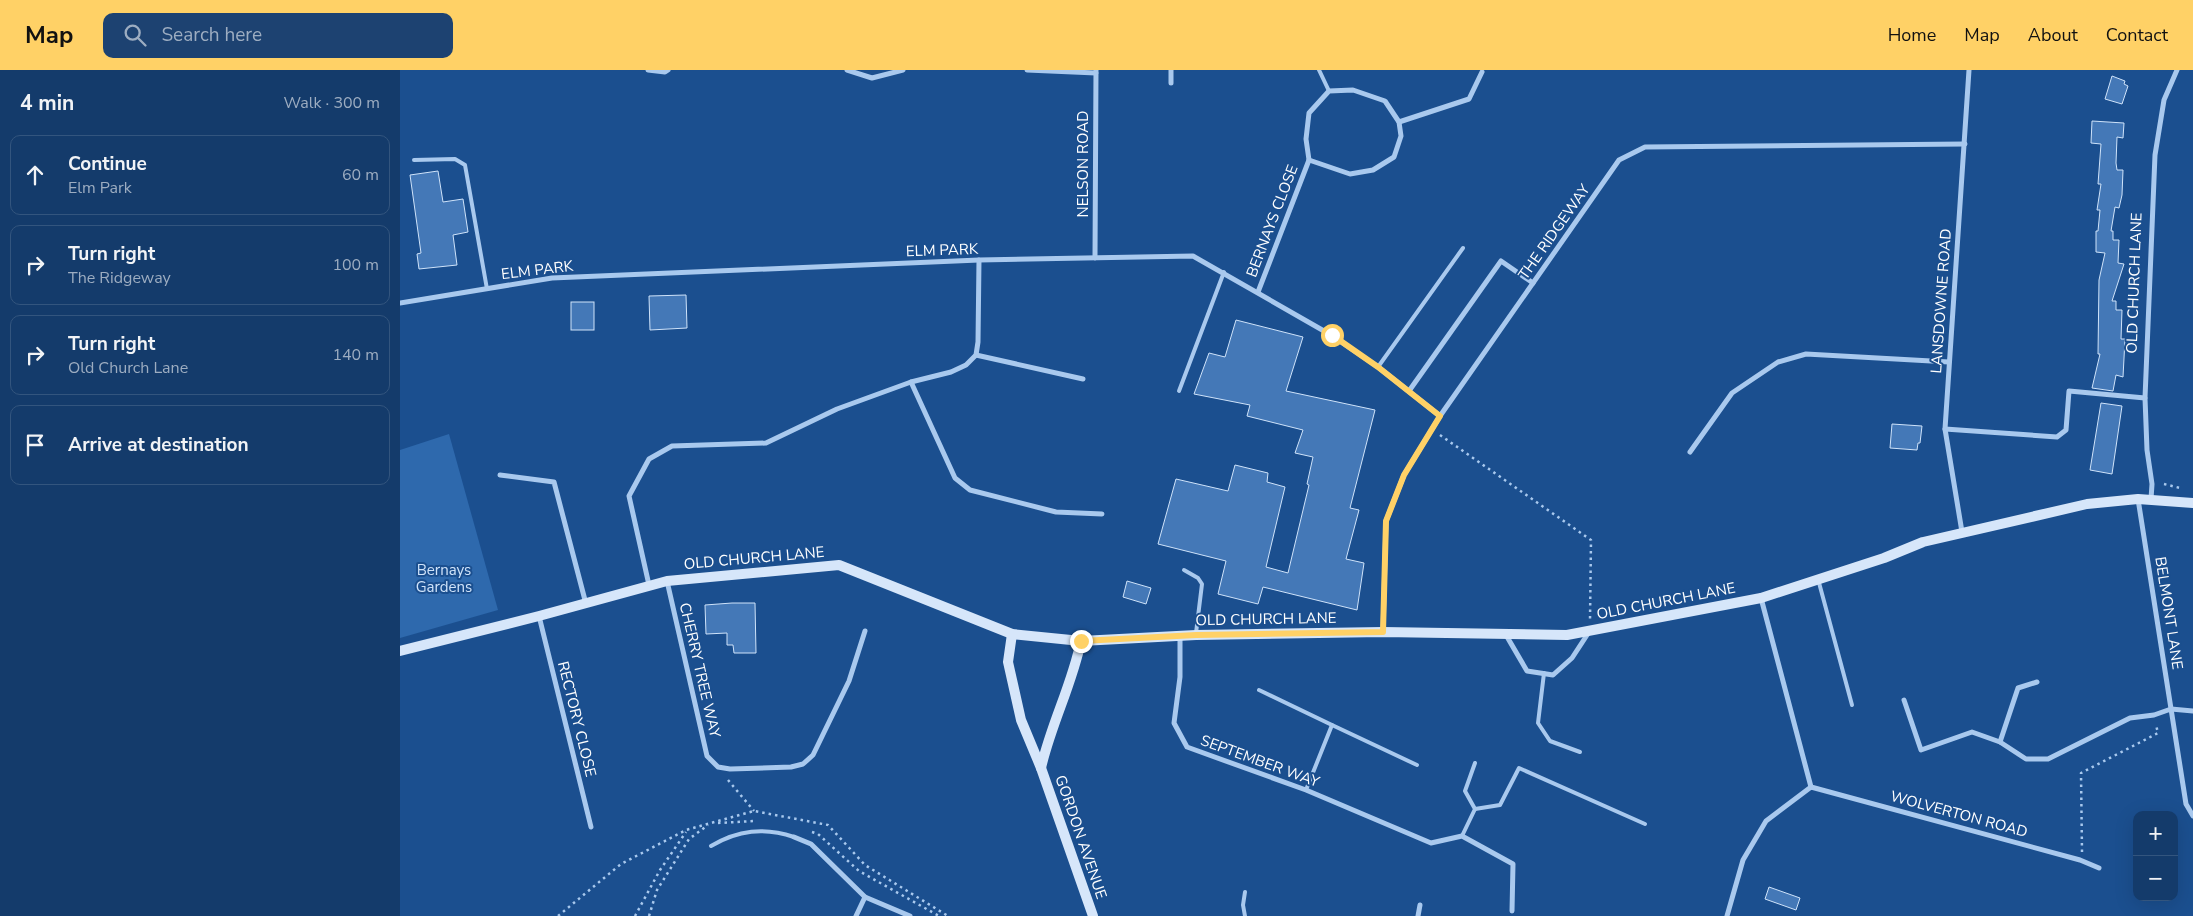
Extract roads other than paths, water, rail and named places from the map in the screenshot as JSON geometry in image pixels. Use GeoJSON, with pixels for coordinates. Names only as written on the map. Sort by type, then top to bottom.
{"type":"FeatureCollection","features":[{"type":"Feature","properties":{"kind":"street"},"geometry":{"type":"LineString","coordinates":[[648,70],[665,72],[668,70]]}},
{"type":"Feature","properties":{"kind":"street"},"geometry":{"type":"LineString","coordinates":[[846,70],[872,78],[903,70]]}},
{"type":"Feature","properties":{"kind":"street"},"geometry":{"type":"LineString","coordinates":[[1026,70],[1096,71]]}},
{"type":"Feature","properties":{"kind":"street"},"geometry":{"type":"LineString","coordinates":[[1171,70],[1171,83]]}},
{"type":"Feature","properties":{"kind":"street","name":"LANSDOWNE ROAD"},"geometry":{"type":"LineString","coordinates":[[1962,532],[1945,429],[1969,70]]}},
{"type":"Feature","properties":{"kind":"street","name":"OLD CHURCH LANE"},"geometry":{"type":"LineString","coordinates":[[2151,499],[2152,484],[2147,450],[2145,398],[2155,154],[2164,100],[2176,70]]}},
{"type":"Feature","properties":{"kind":"street","name":"NELSON ROAD"},"geometry":{"type":"LineString","coordinates":[[1094,258],[1096,71]]}},
{"type":"Feature","properties":{"kind":"street"},"geometry":{"type":"LineString","coordinates":[[1399,122],[1469,99],[1482,72]]}},
{"type":"Feature","properties":{"kind":"street"},"geometry":{"type":"LineString","coordinates":[[1353,90],[1384,101],[1399,122],[1401,136],[1394,157],[1373,170],[1350,174],[1309,160],[1306,140],[1309,113],[1329,91],[1353,90]]}},
{"type":"Feature","properties":{"kind":"street","name":"THE RIDGEWAY"},"geometry":{"type":"LineString","coordinates":[[1383,632],[1386,521],[1404,475],[1440,416],[1620,160],[1645,147],[1965,144]]}},
{"type":"Feature","properties":{"kind":"street","name":"BERNAYS CLOSE"},"geometry":{"type":"LineString","coordinates":[[1258,292],[1309,160]]}},
{"type":"Feature","properties":{"kind":"street","name":"ELM PARK"},"geometry":{"type":"LineString","coordinates":[[400,303],[552,278],[979,260],[1193,256],[1332,335],[1378,367],[1440,416]]}},
{"type":"Feature","properties":{"kind":"street"},"geometry":{"type":"LineString","coordinates":[[649,585],[629,496],[649,459],[672,446],[766,443],[837,409],[912,382],[966,366],[976,354],[978,342],[979,260]]}},
{"type":"Feature","properties":{"kind":"street"},"geometry":{"type":"LineString","coordinates":[[1409,391],[1501,261],[1533,283]]}},
{"type":"Feature","properties":{"kind":"street"},"geometry":{"type":"LineString","coordinates":[[976,354],[1083,379]]}},
{"type":"Feature","properties":{"kind":"street"},"geometry":{"type":"LineString","coordinates":[[1690,452],[1732,393],[1778,362],[1806,354],[1949,362]]}},
{"type":"Feature","properties":{"kind":"street"},"geometry":{"type":"LineString","coordinates":[[912,382],[955,478],[970,490],[1056,512],[1102,514]]}},
{"type":"Feature","properties":{"kind":"street"},"geometry":{"type":"LineString","coordinates":[[1945,429],[2057,437],[2066,430],[2070,391],[2145,398]]}},
{"type":"Feature","properties":{"kind":"street"},"geometry":{"type":"LineString","coordinates":[[500,476],[554,482],[586,604]]}},
{"type":"Feature","properties":{"kind":"street","name":"OLD CHURCH LANE"},"geometry":{"type":"LineString","coordinates":[[400,651],[586,604],[667,581],[838,565],[1012,634],[1081,641],[1196,635],[1383,632],[1567,635],[1761,598],[1884,558],[1923,542],[2087,504],[2138,499],[2193,503]]}},
{"type":"Feature","properties":{"kind":"street","name":"BELMONT LANE"},"geometry":{"type":"LineString","coordinates":[[2138,499],[2186,804],[2193,816]]}},
{"type":"Feature","properties":{"kind":"street","name":"CHERRY TREE WAY"},"geometry":{"type":"LineString","coordinates":[[667,581],[707,756],[718,767],[730,769],[791,767],[803,764],[813,756],[849,680],[865,631]]}},
{"type":"Feature","properties":{"kind":"street"},"geometry":{"type":"LineString","coordinates":[[1727,916],[1743,860],[1766,821],[1811,787],[1761,598]]}},
{"type":"Feature","properties":{"kind":"street","name":"RECTORY CLOSE"},"geometry":{"type":"LineString","coordinates":[[539,616],[591,827]]}},
{"type":"Feature","properties":{"kind":"street"},"geometry":{"type":"LineString","coordinates":[[1506,635],[1527,671],[1554,675],[1572,658],[1590,631]]}},
{"type":"Feature","properties":{"kind":"street","name":"GORDON AVENUE"},"geometry":{"type":"LineString","coordinates":[[1012,634],[1008,662],[1021,720],[1042,768],[1093,916]]}},
{"type":"Feature","properties":{"kind":"street","name":"SEPTEMBER WAY"},"geometry":{"type":"LineString","coordinates":[[1180,636],[1180,677],[1174,723],[1187,747],[1306,790],[1431,843],[1462,836]]}},
{"type":"Feature","properties":{"kind":"street","name":"GORDON AVENUE"},"geometry":{"type":"LineString","coordinates":[[1042,768],[1048,739],[1073,677],[1081,641]]}},
{"type":"Feature","properties":{"kind":"street"},"geometry":{"type":"LineString","coordinates":[[2000,742],[2018,688],[2038,682]]}},
{"type":"Feature","properties":{"kind":"street"},"geometry":{"type":"LineString","coordinates":[[1904,700],[1922,750],[1972,732],[2000,742],[2026,759],[2048,759],[2130,718],[2154,715],[2171,709],[2193,711]]}},
{"type":"Feature","properties":{"kind":"street","name":"WOLVERTON ROAD"},"geometry":{"type":"LineString","coordinates":[[1811,787],[2080,860],[2099,868]]}},
{"type":"Feature","properties":{"kind":"street"},"geometry":{"type":"LineString","coordinates":[[1462,836],[1513,864],[1512,911]]}},
{"type":"Feature","properties":{"kind":"street"},"geometry":{"type":"LineString","coordinates":[[794,837],[811,844],[865,898],[910,916]]}},
{"type":"Feature","properties":{"kind":"street"},"geometry":{"type":"LineString","coordinates":[[856,916],[865,898]]}},
{"type":"Feature","properties":{"kind":"street"},"geometry":{"type":"LineString","coordinates":[[1418,916],[1420,905]]}},
{"type":"Feature","properties":{"kind":"lane"},"geometry":{"type":"LineString","coordinates":[[1320,70],[1329,91]]}},
{"type":"Feature","properties":{"kind":"lane"},"geometry":{"type":"LineString","coordinates":[[414,160],[455,159],[465,164],[487,289]]}},
{"type":"Feature","properties":{"kind":"lane"},"geometry":{"type":"LineString","coordinates":[[1378,367],[1463,248]]}},
{"type":"Feature","properties":{"kind":"lane"},"geometry":{"type":"LineString","coordinates":[[1178,391],[1224,272]]}},
{"type":"Feature","properties":{"kind":"lane"},"geometry":{"type":"LineString","coordinates":[[1184,570],[1198,578],[1202,584],[1196,635]]}},
{"type":"Feature","properties":{"kind":"lane"},"geometry":{"type":"LineString","coordinates":[[1818,579],[1852,705]]}},
{"type":"Feature","properties":{"kind":"lane"},"geometry":{"type":"LineString","coordinates":[[1544,673],[1538,723],[1550,741],[1580,752]]}},
{"type":"Feature","properties":{"kind":"lane"},"geometry":{"type":"LineString","coordinates":[[1259,690],[1417,765]]}},
{"type":"Feature","properties":{"kind":"lane"},"geometry":{"type":"LineString","coordinates":[[1306,790],[1332,725]]}},
{"type":"Feature","properties":{"kind":"lane"},"geometry":{"type":"LineString","coordinates":[[1475,763],[1465,791],[1475,809]]}},
{"type":"Feature","properties":{"kind":"lane"},"geometry":{"type":"LineString","coordinates":[[1475,809],[1500,805],[1519,768],[1645,824]]}},
{"type":"Feature","properties":{"kind":"lane"},"geometry":{"type":"LineString","coordinates":[[1462,836],[1475,809]]}},
{"type":"Feature","properties":{"kind":"lane"},"geometry":{"type":"LineString","coordinates":[[711,846],[727,836],[763,830],[776,831],[794,837]]}},
{"type":"Feature","properties":{"kind":"lane"},"geometry":{"type":"LineString","coordinates":[[1245,892],[1243,906],[1245,916]]}},
{"type":"Feature","properties":{"kind":"park label","name":"Bernays Gardens"},"geometry":{"type":"Point","coordinates":[444,578]}}]}
